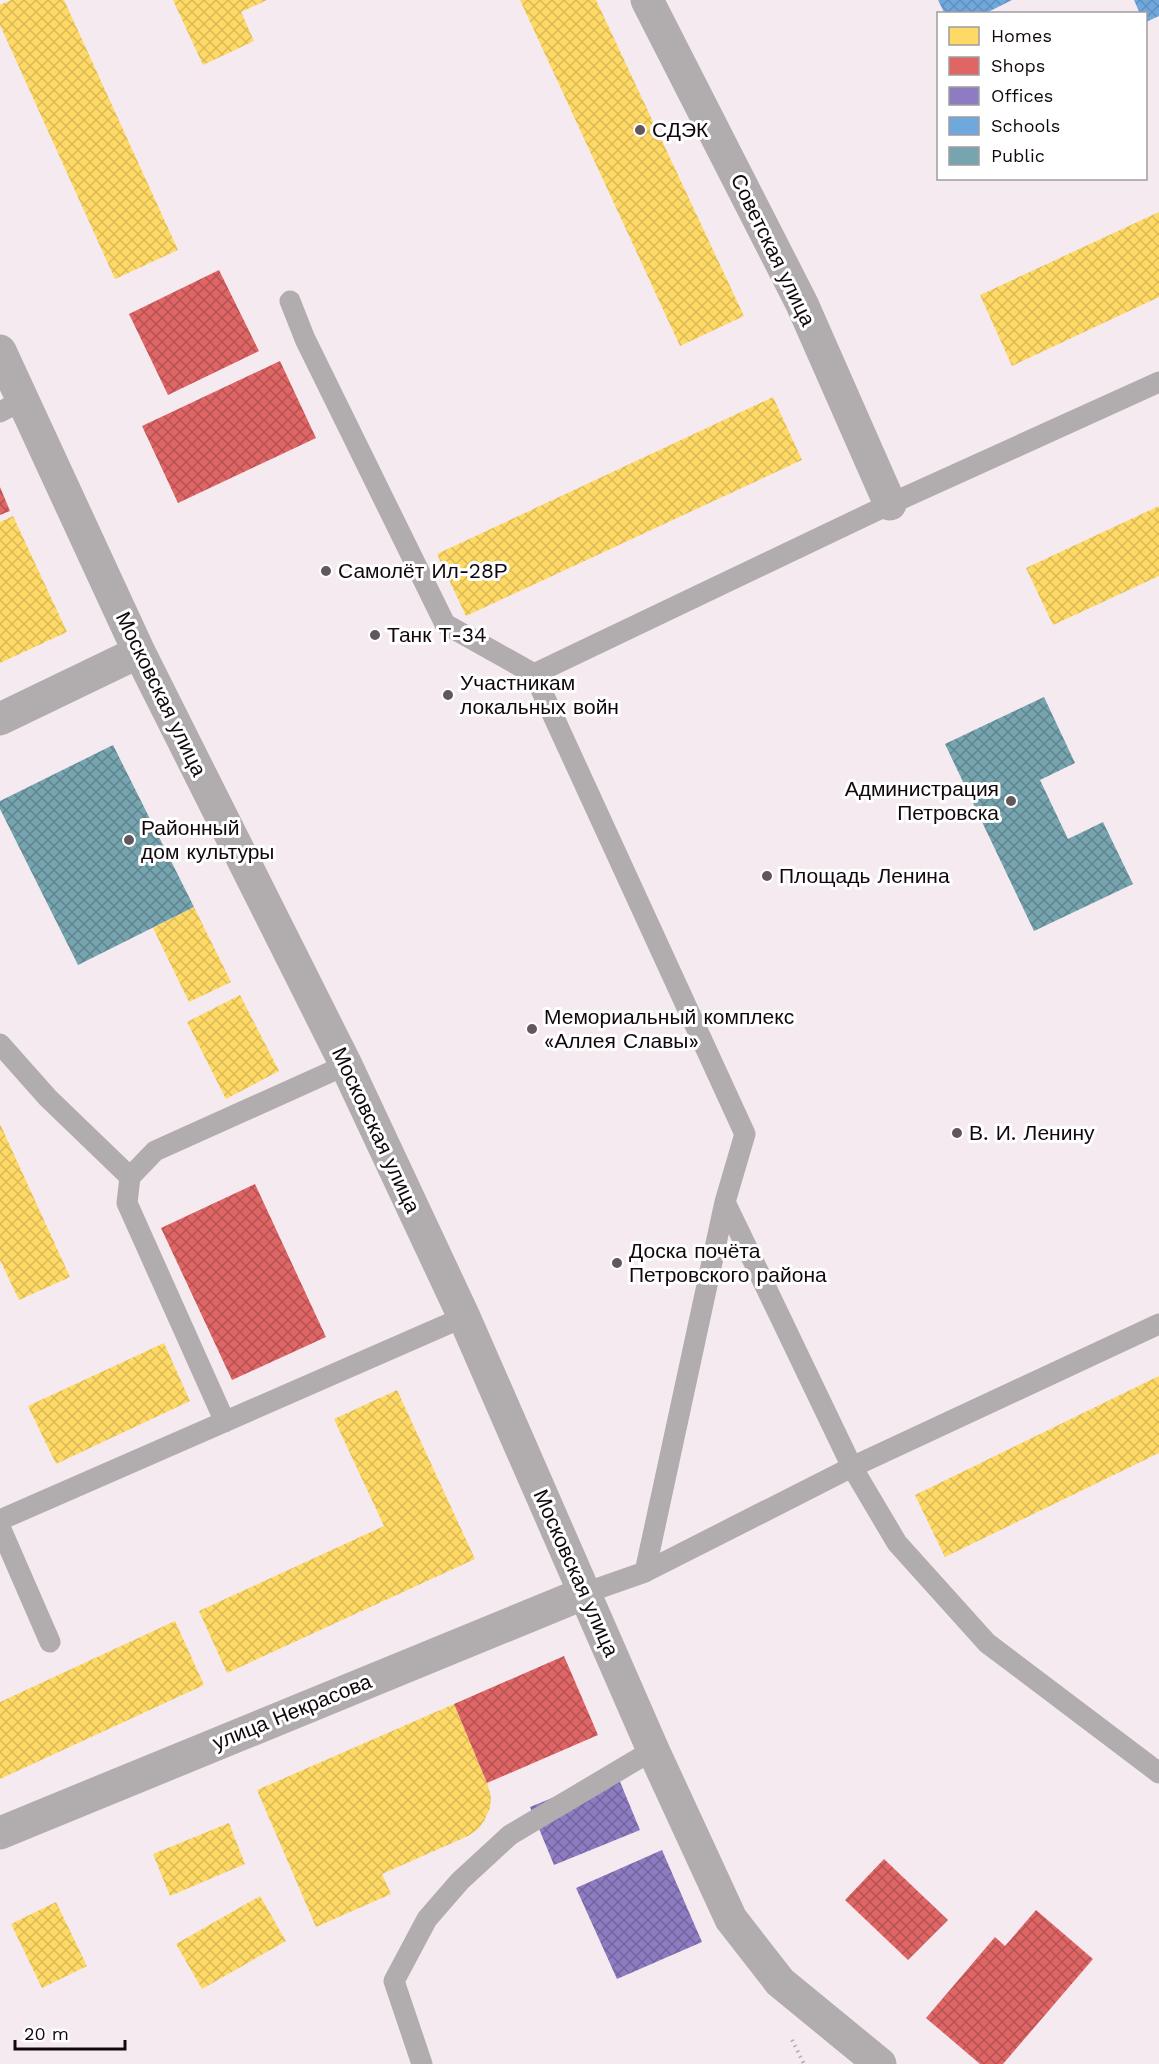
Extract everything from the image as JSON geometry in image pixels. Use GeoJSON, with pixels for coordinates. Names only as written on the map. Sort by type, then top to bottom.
{"type":"FeatureCollection","features":[{"type":"Feature","properties":{"kind":"street","name":"Советская улица"},"geometry":{"type":"LineString","coordinates":[[647,0],[802,304],[890,504]]}},
{"type":"Feature","properties":{"kind":"street","name":"Московская улица"},"geometry":{"type":"LineString","coordinates":[[0,351],[11,406],[139,652],[346,1065],[464,1317],[653,1750],[731,1918],[780,1982],[880,2064]]}},
{"type":"Feature","properties":{"kind":"street"},"geometry":{"type":"LineString","coordinates":[[0,719],[139,652]]}},
{"type":"Feature","properties":{"kind":"street","name":"улица Некрасова"},"geometry":{"type":"LineString","coordinates":[[0,1833],[585,1593]]}},
{"type":"Feature","properties":{"kind":"lane"},"geometry":{"type":"LineString","coordinates":[[290,301],[305,339],[446,624],[534,674],[745,1134],[725,1202],[645,1572]]}},
{"type":"Feature","properties":{"kind":"lane"},"geometry":{"type":"LineString","coordinates":[[534,674],[890,504],[1159,382]]}},
{"type":"Feature","properties":{"kind":"lane"},"geometry":{"type":"LineString","coordinates":[[0,1044],[48,1098],[130,1177]]}},
{"type":"Feature","properties":{"kind":"lane"},"geometry":{"type":"LineString","coordinates":[[225,1422],[127,1203],[130,1177],[155,1151],[346,1065]]}},
{"type":"Feature","properties":{"kind":"lane"},"geometry":{"type":"LineString","coordinates":[[725,1202],[852,1467],[897,1543],[987,1643],[1159,1773]]}},
{"type":"Feature","properties":{"kind":"lane"},"geometry":{"type":"LineString","coordinates":[[0,1520],[464,1317]]}},
{"type":"Feature","properties":{"kind":"lane"},"geometry":{"type":"LineString","coordinates":[[585,1593],[645,1572],[852,1467],[1159,1324]]}},
{"type":"Feature","properties":{"kind":"lane"},"geometry":{"type":"LineString","coordinates":[[0,1527],[51,1642]]}},
{"type":"Feature","properties":{"kind":"lane"},"geometry":{"type":"LineString","coordinates":[[422,2064],[394,1981],[427,1919],[460,1881],[510,1835],[653,1750]]}},
{"type":"Feature","properties":{"kind":"building: Homes"},"geometry":{"type":"Polygon","coordinates":[[[11,0],[64,0],[178,250],[115,279],[0,25],[0,5],[11,0]]]}},
{"type":"Feature","properties":{"kind":"building: Homes"},"geometry":{"type":"Polygon","coordinates":[[[173,0],[267,0],[241,12],[254,41],[203,65],[173,0]]]}},
{"type":"Feature","properties":{"kind":"building: Homes"},"geometry":{"type":"Polygon","coordinates":[[[520,0],[596,0],[744,316],[680,346],[520,0]]]}},
{"type":"Feature","properties":{"kind":"building: Homes"},"geometry":{"type":"Polygon","coordinates":[[[1159,212],[1159,297],[1012,366],[980,295],[1159,212]]]}},
{"type":"Feature","properties":{"kind":"building: Homes"},"geometry":{"type":"Polygon","coordinates":[[[773,397],[802,460],[466,616],[437,554],[773,397]]]}},
{"type":"Feature","properties":{"kind":"building: Homes"},"geometry":{"type":"Polygon","coordinates":[[[1159,506],[1159,576],[1053,625],[1026,568],[1159,506]]]}},
{"type":"Feature","properties":{"kind":"building: Homes"},"geometry":{"type":"Polygon","coordinates":[[[13,516],[67,632],[0,663],[0,522],[13,516]]]}},
{"type":"Feature","properties":{"kind":"building: Homes"},"geometry":{"type":"Polygon","coordinates":[[[194,907],[231,982],[189,1002],[153,928],[194,907]]]}},
{"type":"Feature","properties":{"kind":"building: Homes"},"geometry":{"type":"Polygon","coordinates":[[[240,995],[279,1071],[226,1099],[187,1022],[240,995]]]}},
{"type":"Feature","properties":{"kind":"building: Homes"},"geometry":{"type":"Polygon","coordinates":[[[0,1124],[70,1277],[19,1300],[0,1260],[0,1124]]]}},
{"type":"Feature","properties":{"kind":"building: Homes"},"geometry":{"type":"Polygon","coordinates":[[[164,1343],[190,1401],[56,1464],[28,1406],[164,1343]]]}},
{"type":"Feature","properties":{"kind":"building: Homes"},"geometry":{"type":"Polygon","coordinates":[[[1159,1376],[1159,1453],[945,1557],[915,1495],[1159,1376]]]}},
{"type":"Feature","properties":{"kind":"building: Homes"},"geometry":{"type":"Polygon","coordinates":[[[397,1390],[475,1559],[227,1673],[199,1611],[384,1526],[334,1419],[397,1390]]]}},
{"type":"Feature","properties":{"kind":"building: Homes"},"geometry":{"type":"Polygon","coordinates":[[[175,1621],[204,1685],[0,1779],[0,1702],[175,1621]]]}},
{"type":"Feature","properties":{"kind":"building: Homes"},"geometry":{"type":"Polygon","coordinates":[[[454,1704],[491,1796],[490,1808],[484,1821],[468,1836],[382,1874],[391,1894],[316,1927],[257,1790],[454,1704]]]}},
{"type":"Feature","properties":{"kind":"building: Homes"},"geometry":{"type":"Polygon","coordinates":[[[229,1823],[245,1864],[170,1896],[153,1854],[229,1823]]]}},
{"type":"Feature","properties":{"kind":"building: Homes"},"geometry":{"type":"Polygon","coordinates":[[[260,1896],[286,1941],[202,1989],[176,1944],[260,1896]]]}},
{"type":"Feature","properties":{"kind":"building: Homes"},"geometry":{"type":"Polygon","coordinates":[[[56,1902],[87,1966],[42,1988],[11,1924],[56,1902]]]}},
{"type":"Feature","properties":{"kind":"building: Shops"},"geometry":{"type":"Polygon","coordinates":[[[219,270],[259,351],[168,395],[129,314],[219,270]]]}},
{"type":"Feature","properties":{"kind":"building: Shops"},"geometry":{"type":"Polygon","coordinates":[[[280,361],[316,438],[178,503],[142,426],[280,361]]]}},
{"type":"Feature","properties":{"kind":"building: Shops"},"geometry":{"type":"Polygon","coordinates":[[[0,487],[10,511],[0,515],[0,487]]]}},
{"type":"Feature","properties":{"kind":"building: Shops"},"geometry":{"type":"Polygon","coordinates":[[[255,1184],[326,1337],[232,1380],[161,1228],[255,1184]]]}},
{"type":"Feature","properties":{"kind":"building: Shops"},"geometry":{"type":"Polygon","coordinates":[[[564,1656],[598,1735],[487,1783],[454,1704],[564,1656]]]}},
{"type":"Feature","properties":{"kind":"building: Shops"},"geometry":{"type":"Polygon","coordinates":[[[884,1859],[948,1920],[908,1960],[845,1900],[884,1859]]]}},
{"type":"Feature","properties":{"kind":"building: Shops"},"geometry":{"type":"Polygon","coordinates":[[[1036,1910],[1093,1959],[1003,2064],[980,2064],[926,2018],[995,1937],[1005,1946],[1036,1910]]]}},
{"type":"Feature","properties":{"kind":"building: Offices"},"geometry":{"type":"Polygon","coordinates":[[[616,1772],[640,1830],[554,1865],[530,1807],[616,1772]]]}},
{"type":"Feature","properties":{"kind":"building: Offices"},"geometry":{"type":"Polygon","coordinates":[[[662,1850],[702,1942],[617,1979],[576,1888],[662,1850]]]}},
{"type":"Feature","properties":{"kind":"building: Schools"},"geometry":{"type":"Polygon","coordinates":[[[938,0],[1012,0],[988,12],[944,12],[938,0]]]}},
{"type":"Feature","properties":{"kind":"building: Schools"},"geometry":{"type":"Polygon","coordinates":[[[1134,0],[1159,0],[1159,16],[1147,22],[1147,12],[1139,12],[1134,0]]]}},
{"type":"Feature","properties":{"kind":"building: Public","name":"Администрация Петровска"},"geometry":{"type":"Polygon","coordinates":[[[1044,697],[1075,763],[1040,780],[1068,839],[1103,822],[1133,884],[1034,931],[945,744],[1044,697]]]}},
{"type":"Feature","properties":{"kind":"building: Public"},"geometry":{"type":"Polygon","coordinates":[[[113,745],[194,907],[78,965],[0,809],[0,801],[113,745]]]}},
{"type":"Feature","properties":{"kind":"place","name":"СДЭК"},"geometry":{"type":"Point","coordinates":[640,130]}},
{"type":"Feature","properties":{"kind":"place","name":"Самолёт Ил-28Р"},"geometry":{"type":"Point","coordinates":[326,571]}},
{"type":"Feature","properties":{"kind":"place","name":"Танк Т-34"},"geometry":{"type":"Point","coordinates":[375,635]}},
{"type":"Feature","properties":{"kind":"place","name":"Участникам локальных войн"},"geometry":{"type":"Point","coordinates":[448,695]}},
{"type":"Feature","properties":{"kind":"place","name":"Администрация Петровска"},"geometry":{"type":"Point","coordinates":[1011,801]}},
{"type":"Feature","properties":{"kind":"place","name":"Районный дом культуры"},"geometry":{"type":"Point","coordinates":[129,840]}},
{"type":"Feature","properties":{"kind":"place","name":"Площадь Ленина"},"geometry":{"type":"Point","coordinates":[767,876]}},
{"type":"Feature","properties":{"kind":"place","name":"Мемориальный комплекс «Аллея Славы»"},"geometry":{"type":"Point","coordinates":[532,1029]}},
{"type":"Feature","properties":{"kind":"place","name":"В. И. Ленину"},"geometry":{"type":"Point","coordinates":[957,1133]}},
{"type":"Feature","properties":{"kind":"place","name":"Доска почёта Петровского района"},"geometry":{"type":"Point","coordinates":[617,1263]}}]}
